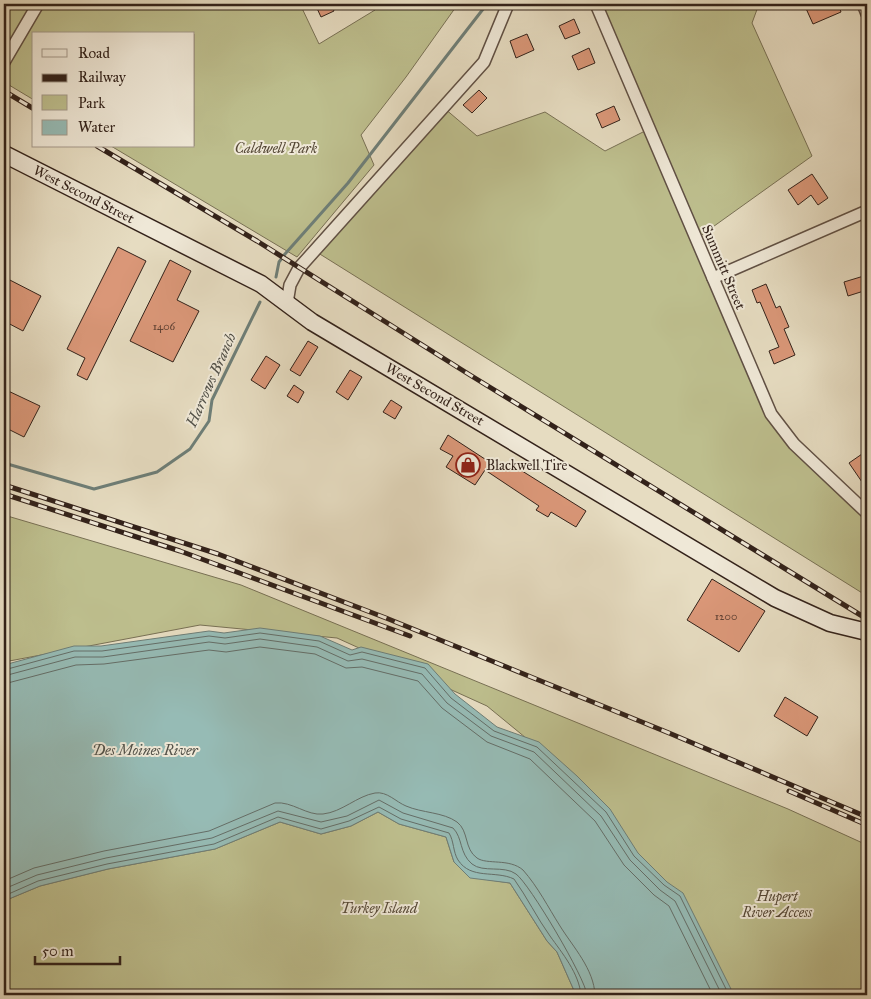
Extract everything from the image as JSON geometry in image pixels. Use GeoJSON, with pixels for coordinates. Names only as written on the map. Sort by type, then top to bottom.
{"type":"FeatureCollection","features":[{"type":"Feature","properties":{"kind":"main road","name":"West Second Street"},"geometry":{"type":"LineString","coordinates":[[4,154],[261,284],[312,322],[775,598],[830,623],[867,632]]}},
{"type":"Feature","properties":{"kind":"street"},"geometry":{"type":"LineString","coordinates":[[4,62],[38,4]]}},
{"type":"Feature","properties":{"kind":"street"},"geometry":{"type":"LineString","coordinates":[[287,303],[290,285],[298,268],[484,62],[508,4]]}},
{"type":"Feature","properties":{"kind":"street","name":"Summitt Street"},"geometry":{"type":"LineString","coordinates":[[596,4],[771,414],[794,444],[867,513]]}},
{"type":"Feature","properties":{"kind":"street"},"geometry":{"type":"LineString","coordinates":[[863,4],[867,14]]}},
{"type":"Feature","properties":{"kind":"street"},"geometry":{"type":"LineString","coordinates":[[713,278],[867,211]]}},
{"type":"Feature","properties":{"kind":"green space","name":"Caldwell Park"},"geometry":{"type":"Polygon","coordinates":[[[4,4],[300,4],[319,44],[375,10],[373,4],[458,4],[406,77],[361,135],[374,165],[297,257],[114,148],[195,148],[195,32],[32,32],[32,99],[4,82],[4,4]]]}},
{"type":"Feature","properties":{"kind":"green space"},"geometry":{"type":"Polygon","coordinates":[[[596,4],[759,4],[752,23],[812,156],[696,239],[771,414],[867,513],[867,596],[315,251],[444,108],[477,136],[545,112],[605,151],[649,129],[596,4]]]}},
{"type":"Feature","properties":{"kind":"green space","name":"Hupert River Access"},"geometry":{"type":"Polygon","coordinates":[[[4,515],[241,585],[788,809],[867,845],[867,995],[716,995],[565,770],[487,706],[337,638],[200,625],[4,662],[4,515]]]}},
{"type":"Feature","properties":{"kind":"green space","name":"Turkey Island"},"geometry":{"type":"Polygon","coordinates":[[[378,812],[399,824],[446,837],[454,862],[470,877],[510,883],[547,941],[557,952],[576,995],[4,995],[4,901],[40,886],[108,869],[215,849],[280,822],[321,834],[351,826],[378,812]]]}},
{"type":"Feature","properties":{"kind":"water","name":"Des Moines River"},"geometry":{"type":"Polygon","coordinates":[[[260,628],[320,636],[352,650],[361,647],[428,664],[455,694],[497,727],[539,742],[610,809],[638,853],[667,882],[683,893],[734,995],[576,995],[557,952],[547,941],[510,883],[470,878],[454,862],[446,837],[399,824],[378,812],[351,826],[321,834],[280,822],[215,849],[108,869],[40,886],[4,901],[4,665],[74,646],[101,646],[209,631],[224,633],[260,628]]]}},
{"type":"Feature","properties":{"kind":"building"},"geometry":{"type":"Polygon","coordinates":[[[315,4],[331,4],[334,11],[321,17],[315,4]]]}},
{"type":"Feature","properties":{"kind":"building"},"geometry":{"type":"Polygon","coordinates":[[[804,4],[838,4],[841,12],[813,24],[804,4]]]}},
{"type":"Feature","properties":{"kind":"building"},"geometry":{"type":"Polygon","coordinates":[[[574,19],[580,33],[565,39],[559,26],[574,19]]]}},
{"type":"Feature","properties":{"kind":"building"},"geometry":{"type":"Polygon","coordinates":[[[527,34],[534,50],[516,58],[510,41],[527,34]]]}},
{"type":"Feature","properties":{"kind":"building"},"geometry":{"type":"Polygon","coordinates":[[[589,48],[595,63],[578,70],[572,56],[589,48]]]}},
{"type":"Feature","properties":{"kind":"building"},"geometry":{"type":"Polygon","coordinates":[[[479,90],[487,98],[472,113],[463,105],[479,90]]]}},
{"type":"Feature","properties":{"kind":"building"},"geometry":{"type":"Polygon","coordinates":[[[614,106],[620,120],[602,128],[596,114],[614,106]]]}},
{"type":"Feature","properties":{"kind":"building"},"geometry":{"type":"Polygon","coordinates":[[[812,174],[828,198],[818,205],[811,195],[798,205],[788,190],[812,174]]]}},
{"type":"Feature","properties":{"kind":"building"},"geometry":{"type":"Polygon","coordinates":[[[118,247],[146,261],[87,380],[77,375],[85,358],[67,349],[118,247]]]}},
{"type":"Feature","properties":{"kind":"building"},"geometry":{"type":"Polygon","coordinates":[[[170,260],[191,271],[177,300],[199,311],[173,362],[130,341],[170,260]]]}},
{"type":"Feature","properties":{"kind":"building"},"geometry":{"type":"Polygon","coordinates":[[[867,275],[867,290],[848,296],[844,282],[867,275]]]}},
{"type":"Feature","properties":{"kind":"building"},"geometry":{"type":"Polygon","coordinates":[[[4,277],[41,296],[23,331],[4,321],[4,277]]]}},
{"type":"Feature","properties":{"kind":"building"},"geometry":{"type":"Polygon","coordinates":[[[766,284],[776,308],[780,306],[789,327],[784,329],[795,355],[774,364],[769,351],[779,347],[760,302],[757,303],[752,290],[766,284]]]}},
{"type":"Feature","properties":{"kind":"building"},"geometry":{"type":"Polygon","coordinates":[[[308,341],[318,347],[300,376],[290,370],[308,341]]]}},
{"type":"Feature","properties":{"kind":"building"},"geometry":{"type":"Polygon","coordinates":[[[266,356],[280,365],[265,389],[251,380],[266,356]]]}},
{"type":"Feature","properties":{"kind":"building"},"geometry":{"type":"Polygon","coordinates":[[[350,370],[362,377],[348,400],[336,392],[350,370]]]}},
{"type":"Feature","properties":{"kind":"building"},"geometry":{"type":"Polygon","coordinates":[[[294,385],[304,392],[298,403],[287,396],[294,385]]]}},
{"type":"Feature","properties":{"kind":"building"},"geometry":{"type":"Polygon","coordinates":[[[4,389],[40,406],[24,437],[4,427],[4,389]]]}},
{"type":"Feature","properties":{"kind":"building"},"geometry":{"type":"Polygon","coordinates":[[[391,400],[402,407],[395,419],[383,412],[391,400]]]}},
{"type":"Feature","properties":{"kind":"building"},"geometry":{"type":"Polygon","coordinates":[[[448,435],[491,463],[493,460],[508,469],[511,464],[586,511],[576,527],[551,512],[548,517],[536,510],[539,506],[485,470],[475,485],[446,467],[453,456],[440,449],[448,435]]]}},
{"type":"Feature","properties":{"kind":"building"},"geometry":{"type":"Polygon","coordinates":[[[862,454],[867,463],[867,479],[862,482],[849,463],[862,454]]]}},
{"type":"Feature","properties":{"kind":"building"},"geometry":{"type":"Polygon","coordinates":[[[712,579],[765,611],[739,652],[687,620],[712,579]]]}},
{"type":"Feature","properties":{"kind":"building"},"geometry":{"type":"Polygon","coordinates":[[[785,697],[818,717],[807,736],[774,716],[785,697]]]}},
{"type":"Feature","properties":{"kind":"waterway","name":"Harrows Branch"},"geometry":{"type":"LineString","coordinates":[[276,277],[279,262],[285,254],[348,183],[487,4]]}},
{"type":"Feature","properties":{"kind":"waterway","name":"Harrows Branch"},"geometry":{"type":"LineString","coordinates":[[4,463],[94,489],[157,472],[190,449],[209,421],[212,400],[260,302]]}},
{"type":"Feature","properties":{"kind":"railway"},"geometry":{"type":"LineString","coordinates":[[4,91],[32,108]]}},
{"type":"Feature","properties":{"kind":"railway"},"geometry":{"type":"LineString","coordinates":[[100,148],[257,241],[470,375],[867,619]]}},
{"type":"Feature","properties":{"kind":"railway"},"geometry":{"type":"LineString","coordinates":[[4,485],[218,554],[386,618],[669,733],[867,817]]}},
{"type":"Feature","properties":{"kind":"railway"},"geometry":{"type":"LineString","coordinates":[[4,494],[180,551],[410,636]]}},
{"type":"Feature","properties":{"kind":"railway"},"geometry":{"type":"LineString","coordinates":[[789,791],[867,825]]}},
{"type":"Feature","properties":{"kind":"place","name":"Blackwell Tire"},"geometry":{"type":"Point","coordinates":[468,465]}}]}
